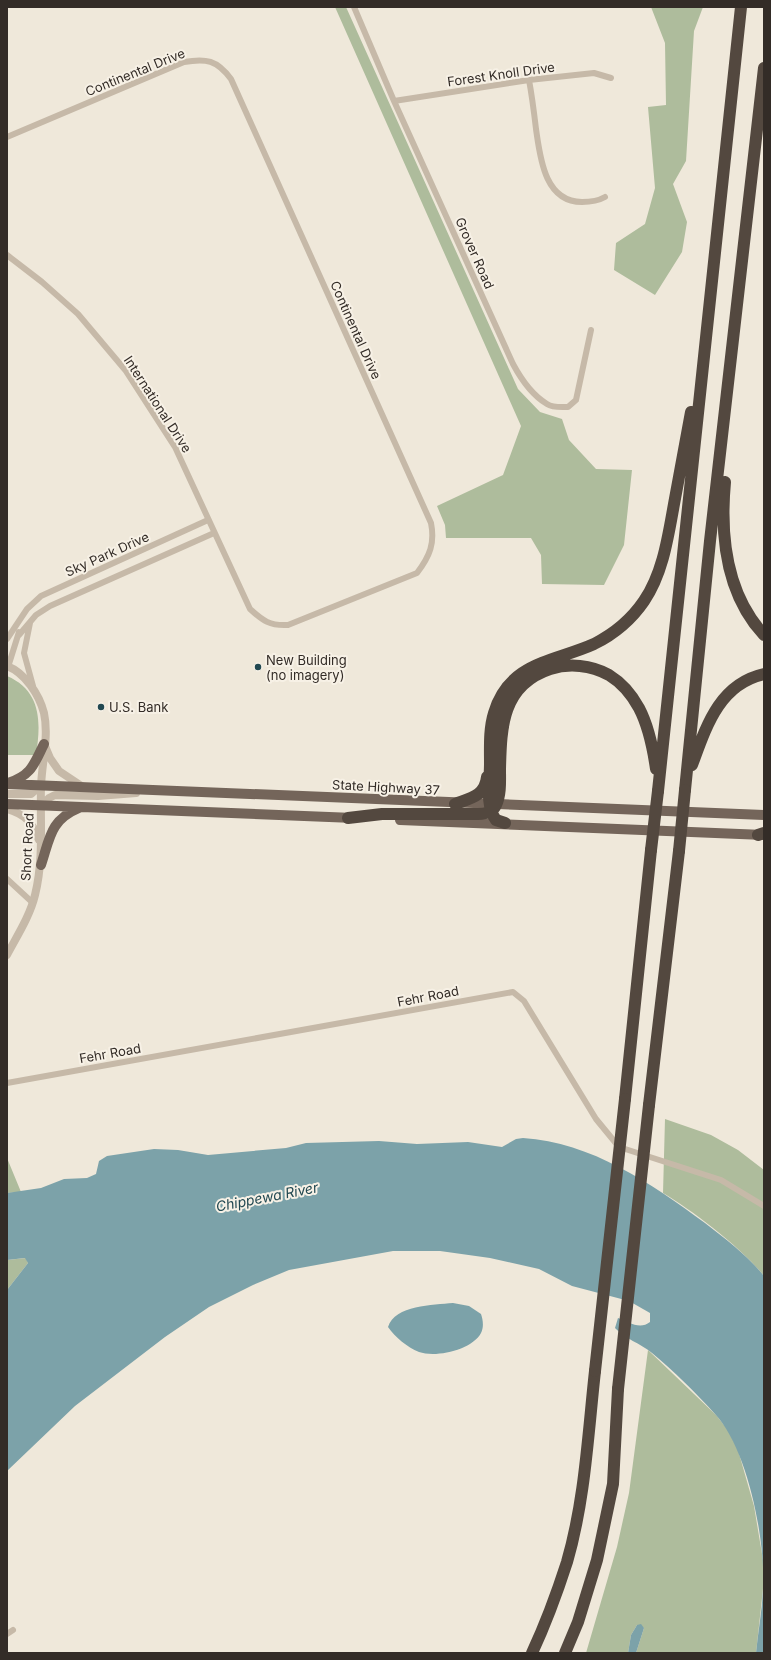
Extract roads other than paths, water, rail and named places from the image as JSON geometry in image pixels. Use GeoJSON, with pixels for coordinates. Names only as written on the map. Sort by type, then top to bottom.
{"type":"FeatureCollection","features":[{"type":"Feature","properties":{"kind":"highway"},"geometry":{"type":"LineString","coordinates":[[532,1653],[545,1625],[567,1561],[582,1489],[741,7]]}},
{"type":"Feature","properties":{"kind":"highway"},"geometry":{"type":"LineString","coordinates":[[565,1653],[578,1622],[597,1560],[613,1484],[618,1389],[679,851],[710,541],[764,68]]}},
{"type":"Feature","properties":{"kind":"highway"},"geometry":{"type":"LineString","coordinates":[[732,351],[735,364],[723,501],[724,536],[730,571],[738,595],[751,620],[764,635]]}},
{"type":"Feature","properties":{"kind":"highway"},"geometry":{"type":"LineString","coordinates":[[504,823],[496,820],[492,807],[490,752],[491,726],[495,711],[505,692],[518,677],[538,664],[590,645],[610,635],[633,616],[648,594],[658,573],[665,550],[699,370],[703,365]]}},
{"type":"Feature","properties":{"kind":"highway"},"geometry":{"type":"LineString","coordinates":[[348,818],[382,814],[478,814],[492,807],[500,785],[502,728],[506,712],[516,692],[531,678],[558,667],[593,668],[614,678],[624,686],[640,709],[646,723],[658,787]]}},
{"type":"Feature","properties":{"kind":"highway"},"geometry":{"type":"LineString","coordinates":[[685,788],[706,727],[717,706],[734,688],[743,682],[764,674]]}},
{"type":"Feature","properties":{"kind":"highway"},"geometry":{"type":"LineString","coordinates":[[456,804],[479,795],[483,789],[486,782],[490,752]]}},
{"type":"Feature","properties":{"kind":"main road"},"geometry":{"type":"LineString","coordinates":[[7,784],[18,780],[30,772],[44,744]]}},
{"type":"Feature","properties":{"kind":"main road","name":"State Highway 37"},"geometry":{"type":"LineString","coordinates":[[7,784],[381,799],[492,807],[579,806],[764,815]]}},
{"type":"Feature","properties":{"kind":"main road"},"geometry":{"type":"LineString","coordinates":[[7,804],[762,834]]}},
{"type":"Feature","properties":{"kind":"main road"},"geometry":{"type":"LineString","coordinates":[[41,865],[52,834],[59,820],[67,813],[81,807]]}},
{"type":"Feature","properties":{"kind":"street","name":"Grover Road"},"geometry":{"type":"LineString","coordinates":[[354,7],[394,100],[513,364],[526,386],[547,404],[556,407],[568,407],[576,400],[591,330]]}},
{"type":"Feature","properties":{"kind":"street","name":"Continental Drive"},"geometry":{"type":"LineString","coordinates":[[7,137],[184,62],[200,60],[213,62],[223,68],[231,79],[431,523],[434,536],[432,549],[417,573],[288,625],[275,626],[260,619],[250,609],[214,533]]}},
{"type":"Feature","properties":{"kind":"street","name":"Forest Knoll Drive"},"geometry":{"type":"LineString","coordinates":[[394,100],[529,80],[594,73],[611,78]]}},
{"type":"Feature","properties":{"kind":"street"},"geometry":{"type":"LineString","coordinates":[[529,80],[541,165],[552,187],[560,195],[574,202],[593,201],[605,196]]}},
{"type":"Feature","properties":{"kind":"street","name":"International Drive"},"geometry":{"type":"LineString","coordinates":[[7,255],[42,282],[78,314],[126,371],[175,447],[214,533]]}},
{"type":"Feature","properties":{"kind":"street","name":"Sky Park Drive"},"geometry":{"type":"LineString","coordinates":[[7,639],[34,601],[49,592],[208,520]]}},
{"type":"Feature","properties":{"kind":"street","name":"Sky Park Drive"},"geometry":{"type":"LineString","coordinates":[[19,634],[36,615],[50,606],[214,533]]}},
{"type":"Feature","properties":{"kind":"street","name":"Sky Park Drive"},"geometry":{"type":"LineString","coordinates":[[8,666],[19,634],[22,618]]}},
{"type":"Feature","properties":{"kind":"street"},"geometry":{"type":"LineString","coordinates":[[32,620],[24,653],[34,690]]}},
{"type":"Feature","properties":{"kind":"street","name":"Short Road"},"geometry":{"type":"LineString","coordinates":[[7,955],[33,903],[41,865],[41,786],[44,744],[44,713],[34,690],[24,678],[8,666]]}},
{"type":"Feature","properties":{"kind":"street"},"geometry":{"type":"LineString","coordinates":[[44,744],[50,758],[59,771],[83,787]]}},
{"type":"Feature","properties":{"kind":"street"},"geometry":{"type":"LineString","coordinates":[[7,794],[31,794],[41,786]]}},
{"type":"Feature","properties":{"kind":"street"},"geometry":{"type":"LineString","coordinates":[[41,806],[49,798],[55,795],[105,796],[162,790]]}},
{"type":"Feature","properties":{"kind":"street"},"geometry":{"type":"LineString","coordinates":[[7,809],[22,814],[29,820],[35,830],[41,847]]}},
{"type":"Feature","properties":{"kind":"street"},"geometry":{"type":"LineString","coordinates":[[7,879],[33,903]]}},
{"type":"Feature","properties":{"kind":"street","name":"Fehr Road"},"geometry":{"type":"LineString","coordinates":[[7,1083],[513,992],[524,1001],[596,1119],[619,1148],[720,1180],[764,1206]]}},
{"type":"Feature","properties":{"kind":"water","name":"Chippewa River"},"geometry":{"type":"Polygon","coordinates":[[[523,1138],[548,1141],[573,1147],[620,1167],[685,1208],[721,1235],[744,1255],[764,1276],[764,1653],[756,1653],[763,1590],[763,1570],[758,1522],[745,1472],[737,1450],[727,1430],[708,1406],[685,1382],[647,1350],[623,1335],[615,1328],[618,1318],[638,1325],[646,1324],[650,1322],[650,1313],[629,1301],[572,1286],[539,1269],[490,1258],[440,1251],[393,1251],[289,1270],[253,1285],[209,1307],[165,1337],[75,1406],[7,1471],[7,1290],[28,1263],[25,1258],[7,1260],[7,1193],[41,1188],[64,1179],[87,1178],[96,1174],[99,1161],[107,1156],[154,1149],[178,1150],[208,1155],[286,1148],[306,1143],[379,1141],[417,1144],[468,1142],[502,1147],[516,1139],[523,1138]]]}},
{"type":"Feature","properties":{"kind":"water"},"geometry":{"type":"Polygon","coordinates":[[[453,1303],[469,1306],[481,1314],[482,1319],[483,1326],[481,1333],[470,1344],[462,1348],[444,1353],[426,1354],[410,1347],[388,1327],[398,1314],[406,1310],[453,1303]]]}},
{"type":"Feature","properties":{"kind":"water"},"geometry":{"type":"Polygon","coordinates":[[[641,1624],[644,1628],[636,1653],[628,1653],[631,1635],[637,1625],[641,1624]]]}},
{"type":"Feature","properties":{"kind":"place","name":"New Building (no imagery)"},"geometry":{"type":"Point","coordinates":[258,667]}},
{"type":"Feature","properties":{"kind":"place","name":"U.S. Bank"},"geometry":{"type":"Point","coordinates":[101,707]}}]}
